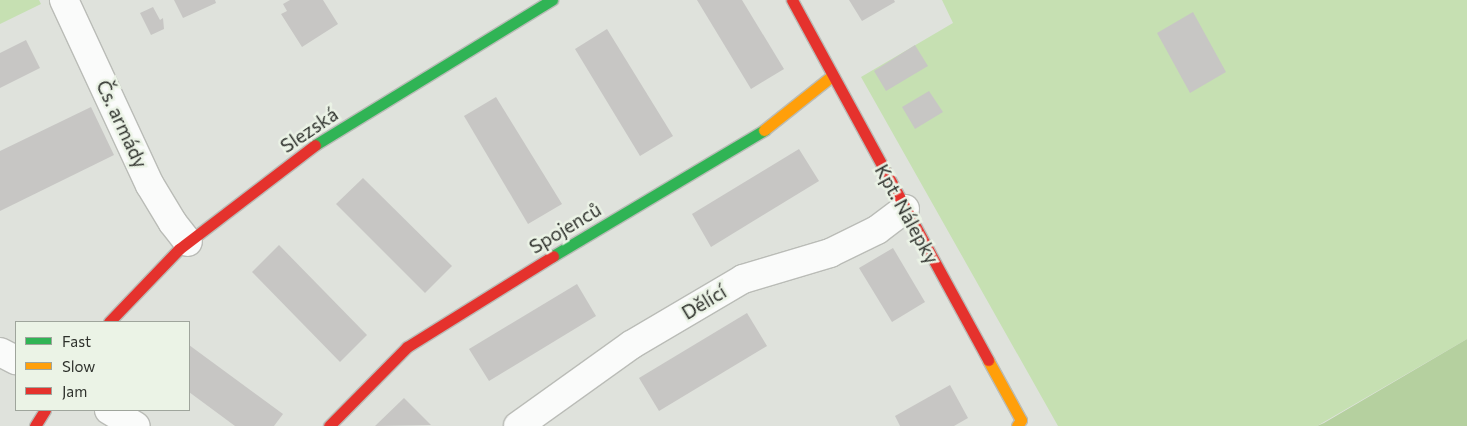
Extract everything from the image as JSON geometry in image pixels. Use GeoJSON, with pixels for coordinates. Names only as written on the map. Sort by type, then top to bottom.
{"type":"FeatureCollection","features":[{"type":"Feature","properties":{"kind":"street","name":"Čs. armády"},"geometry":{"type":"LineString","coordinates":[[64,0],[150,185],[173,223],[188,242]]}},
{"type":"Feature","properties":{"kind":"street","name":"Slezská"},"geometry":{"type":"LineString","coordinates":[[110,321],[188,242],[308,149],[552,0]]}},
{"type":"Feature","properties":{"kind":"street","name":"Kpt. Nálepky"},"geometry":{"type":"LineString","coordinates":[[792,0],[1021,420],[1017,426]]}},
{"type":"Feature","properties":{"kind":"street","name":"Spojenců"},"geometry":{"type":"LineString","coordinates":[[329,426],[407,347],[589,234],[757,135],[832,76]]}},
{"type":"Feature","properties":{"kind":"street","name":"Dělící"},"geometry":{"type":"LineString","coordinates":[[518,426],[631,346],[743,279],[830,253],[878,230],[905,209]]}},
{"type":"Feature","properties":{"kind":"street"},"geometry":{"type":"LineString","coordinates":[[0,352],[15,360]]}},
{"type":"Feature","properties":{"kind":"street"},"geometry":{"type":"LineString","coordinates":[[35,426],[43,411]]}},
{"type":"Feature","properties":{"kind":"street"},"geometry":{"type":"LineString","coordinates":[[111,411],[136,426]]}},
{"type":"Feature","properties":{"kind":"green space"},"geometry":{"type":"Polygon","coordinates":[[[0,0],[39,0],[41,4],[0,24],[0,0]]]}},
{"type":"Feature","properties":{"kind":"green space"},"geometry":{"type":"Polygon","coordinates":[[[942,0],[1467,0],[1467,339],[1317,426],[1058,426],[861,77],[953,23],[942,0]]]}},
{"type":"Feature","properties":{"kind":"green space"},"geometry":{"type":"Polygon","coordinates":[[[1467,339],[1467,426],[1317,426],[1324,423],[1467,339]]]}},
{"type":"Feature","properties":{"kind":"building"},"geometry":{"type":"Polygon","coordinates":[[[174,0],[215,0],[216,3],[183,18],[174,0]]]}},
{"type":"Feature","properties":{"kind":"building"},"geometry":{"type":"Polygon","coordinates":[[[290,0],[323,0],[338,24],[302,47],[281,14],[287,11],[283,4],[290,0]]]}},
{"type":"Feature","properties":{"kind":"building"},"geometry":{"type":"Polygon","coordinates":[[[697,0],[742,0],[784,69],[751,89],[697,0]]]}},
{"type":"Feature","properties":{"kind":"building"},"geometry":{"type":"Polygon","coordinates":[[[849,0],[894,0],[895,2],[862,21],[849,0]]]}},
{"type":"Feature","properties":{"kind":"building"},"geometry":{"type":"Polygon","coordinates":[[[153,7],[160,20],[163,18],[164,29],[151,35],[140,13],[153,7]]]}},
{"type":"Feature","properties":{"kind":"building"},"geometry":{"type":"Polygon","coordinates":[[[1193,12],[1226,72],[1190,93],[1157,33],[1193,12]]]}},
{"type":"Feature","properties":{"kind":"building"},"geometry":{"type":"Polygon","coordinates":[[[607,29],[673,136],[640,156],[575,49],[607,29]]]}},
{"type":"Feature","properties":{"kind":"building"},"geometry":{"type":"Polygon","coordinates":[[[26,40],[40,68],[0,88],[0,53],[26,40]]]}},
{"type":"Feature","properties":{"kind":"building"},"geometry":{"type":"Polygon","coordinates":[[[915,45],[928,66],[886,91],[874,71],[915,45]]]}},
{"type":"Feature","properties":{"kind":"building"},"geometry":{"type":"Polygon","coordinates":[[[929,91],[943,112],[915,129],[902,107],[929,91]]]}},
{"type":"Feature","properties":{"kind":"building"},"geometry":{"type":"Polygon","coordinates":[[[496,97],[562,204],[528,224],[464,116],[496,97]]]}},
{"type":"Feature","properties":{"kind":"building"},"geometry":{"type":"Polygon","coordinates":[[[91,107],[114,155],[0,211],[0,151],[91,107]]]}},
{"type":"Feature","properties":{"kind":"building"},"geometry":{"type":"Polygon","coordinates":[[[799,149],[819,181],[711,247],[692,214],[799,149]]]}},
{"type":"Feature","properties":{"kind":"building"},"geometry":{"type":"Polygon","coordinates":[[[363,178],[452,266],[425,293],[336,204],[363,178]]]}},
{"type":"Feature","properties":{"kind":"building"},"geometry":{"type":"Polygon","coordinates":[[[279,245],[367,335],[340,362],[252,272],[279,245]]]}},
{"type":"Feature","properties":{"kind":"building"},"geometry":{"type":"Polygon","coordinates":[[[893,248],[925,302],[892,322],[859,268],[893,248]]]}},
{"type":"Feature","properties":{"kind":"building"},"geometry":{"type":"Polygon","coordinates":[[[577,284],[596,316],[489,381],[469,349],[577,284]]]}},
{"type":"Feature","properties":{"kind":"building"},"geometry":{"type":"Polygon","coordinates":[[[747,313],[767,346],[659,411],[639,378],[747,313]]]}},
{"type":"Feature","properties":{"kind":"building"},"geometry":{"type":"Polygon","coordinates":[[[190,346],[283,414],[274,426],[235,426],[190,393],[190,346]]]}},
{"type":"Feature","properties":{"kind":"building"},"geometry":{"type":"Polygon","coordinates":[[[950,385],[968,418],[954,426],[900,426],[895,416],[950,385]]]}},
{"type":"Feature","properties":{"kind":"building"},"geometry":{"type":"Polygon","coordinates":[[[404,398],[431,425],[375,426],[404,398]]]}},
{"type":"Feature","properties":{"kind":"traffic: fast"},"geometry":{"type":"LineString","coordinates":[[315,145],[552,0]]}},
{"type":"Feature","properties":{"kind":"traffic: fast"},"geometry":{"type":"LineString","coordinates":[[553,256],[764,130]]}},
{"type":"Feature","properties":{"kind":"traffic: slow"},"geometry":{"type":"LineString","coordinates":[[764,130],[832,76]]}},
{"type":"Feature","properties":{"kind":"traffic: slow"},"geometry":{"type":"LineString","coordinates":[[988,360],[1021,420],[1017,426]]}},
{"type":"Feature","properties":{"kind":"traffic: jam"},"geometry":{"type":"LineString","coordinates":[[792,0],[988,360]]}},
{"type":"Feature","properties":{"kind":"traffic: jam"},"geometry":{"type":"LineString","coordinates":[[110,321],[179,249],[315,145]]}},
{"type":"Feature","properties":{"kind":"traffic: jam"},"geometry":{"type":"LineString","coordinates":[[329,426],[407,347],[553,256]]}},
{"type":"Feature","properties":{"kind":"traffic: jam"},"geometry":{"type":"LineString","coordinates":[[35,426],[44,411]]}}]}
